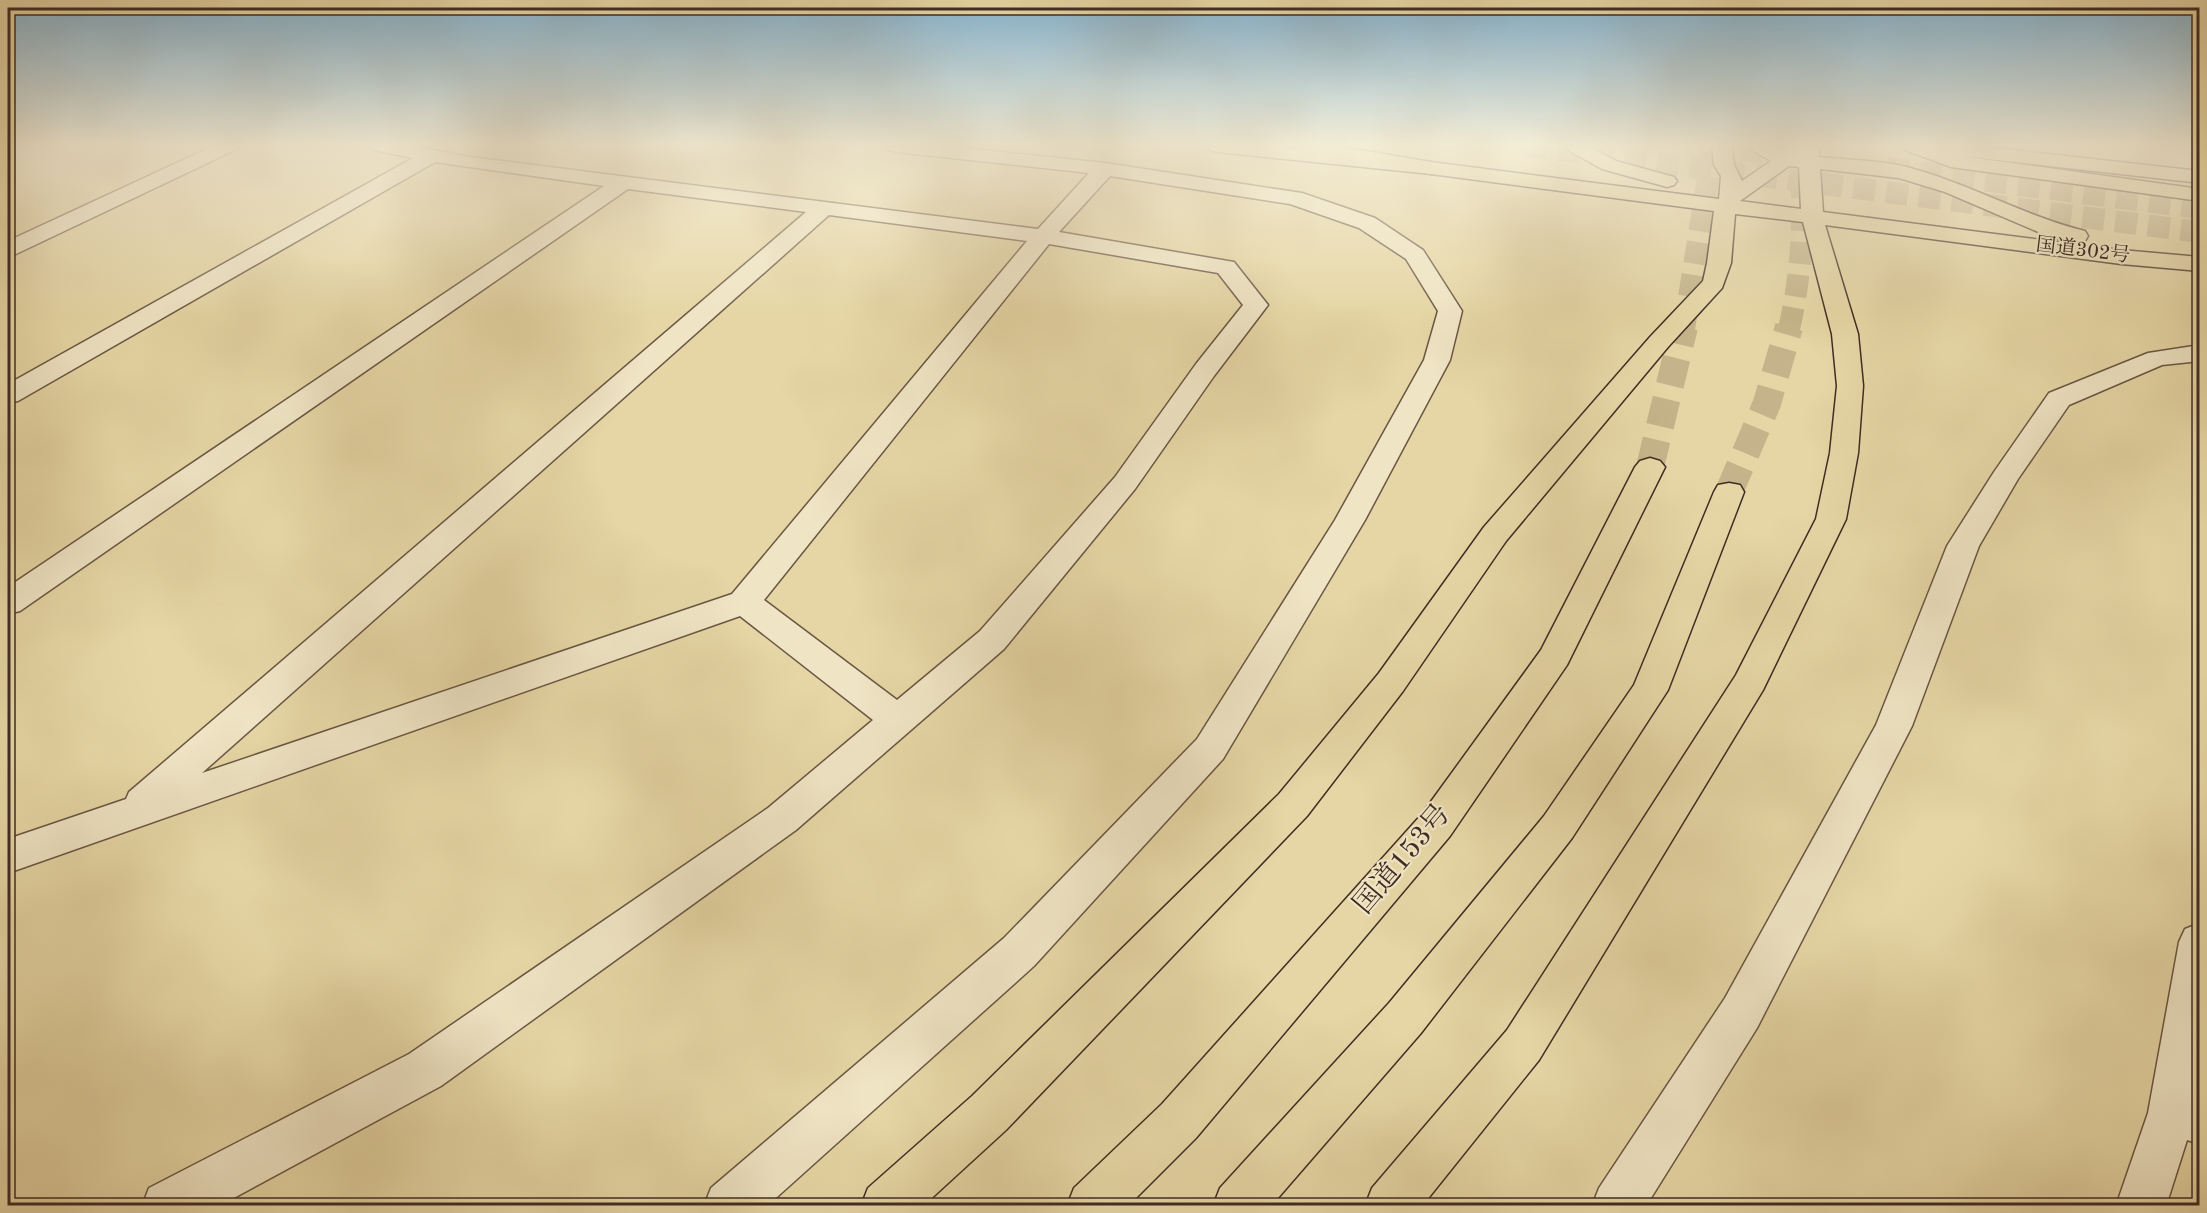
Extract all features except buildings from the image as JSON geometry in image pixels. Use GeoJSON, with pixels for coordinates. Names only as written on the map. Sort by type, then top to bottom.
{"type":"FeatureCollection","features":[{"type":"Feature","properties":{"kind":"highway"},"geometry":{"type":"LineString","coordinates":[[886,1206],[989,1113],[1293,805],[1391,682],[1495,534],[1659,342],[1714,283],[1728,203]]}},
{"type":"Feature","properties":{"kind":"highway","name":"国道302号"},"geometry":{"type":"LineString","coordinates":[[1764,203],[1812,216],[2121,257],[2199,264]]}},
{"type":"Feature","properties":{"kind":"highway"},"geometry":{"type":"LineString","coordinates":[[1390,1206],[1523,1045],[1751,681],[1830,519],[1844,453],[1850,386],[1845,333],[1806,203]]}},
{"type":"Feature","properties":{"kind":"highway"},"geometry":{"type":"LineString","coordinates":[[1987,203],[2058,232],[2199,259]]}},
{"type":"Feature","properties":{"kind":"highway","name":"国道153号"},"geometry":{"type":"LineString","coordinates":[[1092,1206],[1179,1121],[1436,825],[1555,656],[1650,467]]}},
{"type":"Feature","properties":{"kind":"highway"},"geometry":{"type":"LineString","coordinates":[[1238,1206],[1405,1018],[1558,827],[1650,690],[1729,492]]}},
{"type":"Feature","properties":{"kind":"street"},"geometry":{"type":"LineString","coordinates":[[8,249],[107,203]]}},
{"type":"Feature","properties":{"kind":"street"},"geometry":{"type":"LineString","coordinates":[[8,395],[349,203]]}},
{"type":"Feature","properties":{"kind":"street"},"geometry":{"type":"LineString","coordinates":[[8,603],[594,203]]}},
{"type":"Feature","properties":{"kind":"street"},"geometry":{"type":"LineString","coordinates":[[167,1206],[425,1070],[782,819],[992,640],[1125,483],[1205,370],[1256,305],[1226,267],[1043,236],[781,203]]}},
{"type":"Feature","properties":{"kind":"street"},"geometry":{"type":"LineString","coordinates":[[8,856],[744,602],[1043,236],[1074,203]]}},
{"type":"Feature","properties":{"kind":"street"},"geometry":{"type":"LineString","coordinates":[[729,1206],[1019,952],[1210,749],[1350,520],[1437,360],[1450,311],[1415,255],[1367,224],[1307,203]]}},
{"type":"Feature","properties":{"kind":"street"},"geometry":{"type":"LineString","coordinates":[[129,814],[824,208]]}},
{"type":"Feature","properties":{"kind":"street"},"geometry":{"type":"LineString","coordinates":[[1617,1206],[1741,1013],[1888,736],[1963,546],[2004,478],[2059,399],[2157,358],[2199,353]]}},
{"type":"Feature","properties":{"kind":"street"},"geometry":{"type":"LineString","coordinates":[[744,602],[898,720]]}},
{"type":"Feature","properties":{"kind":"street"},"geometry":{"type":"LineString","coordinates":[[2141,1206],[2186,1117],[2199,942]]}},
{"type":"Feature","properties":{"kind":"tunnel"},"geometry":{"type":"LineString","coordinates":[[1684,329],[1704,203]]}},
{"type":"Feature","properties":{"kind":"tunnel"},"geometry":{"type":"LineString","coordinates":[[1789,329],[1800,261],[1802,203]]}},
{"type":"Feature","properties":{"kind":"tunnel"},"geometry":{"type":"LineString","coordinates":[[1970,203],[2200,232]]}},
{"type":"Feature","properties":{"kind":"tunnel"},"geometry":{"type":"LineString","coordinates":[[2158,203],[2200,208]]}},
{"type":"Feature","properties":{"kind":"tunnel"},"geometry":{"type":"LineString","coordinates":[[1650,467],[1684,327]]}},
{"type":"Feature","properties":{"kind":"tunnel"},"geometry":{"type":"LineString","coordinates":[[1729,492],[1767,403],[1789,327]]}}]}
